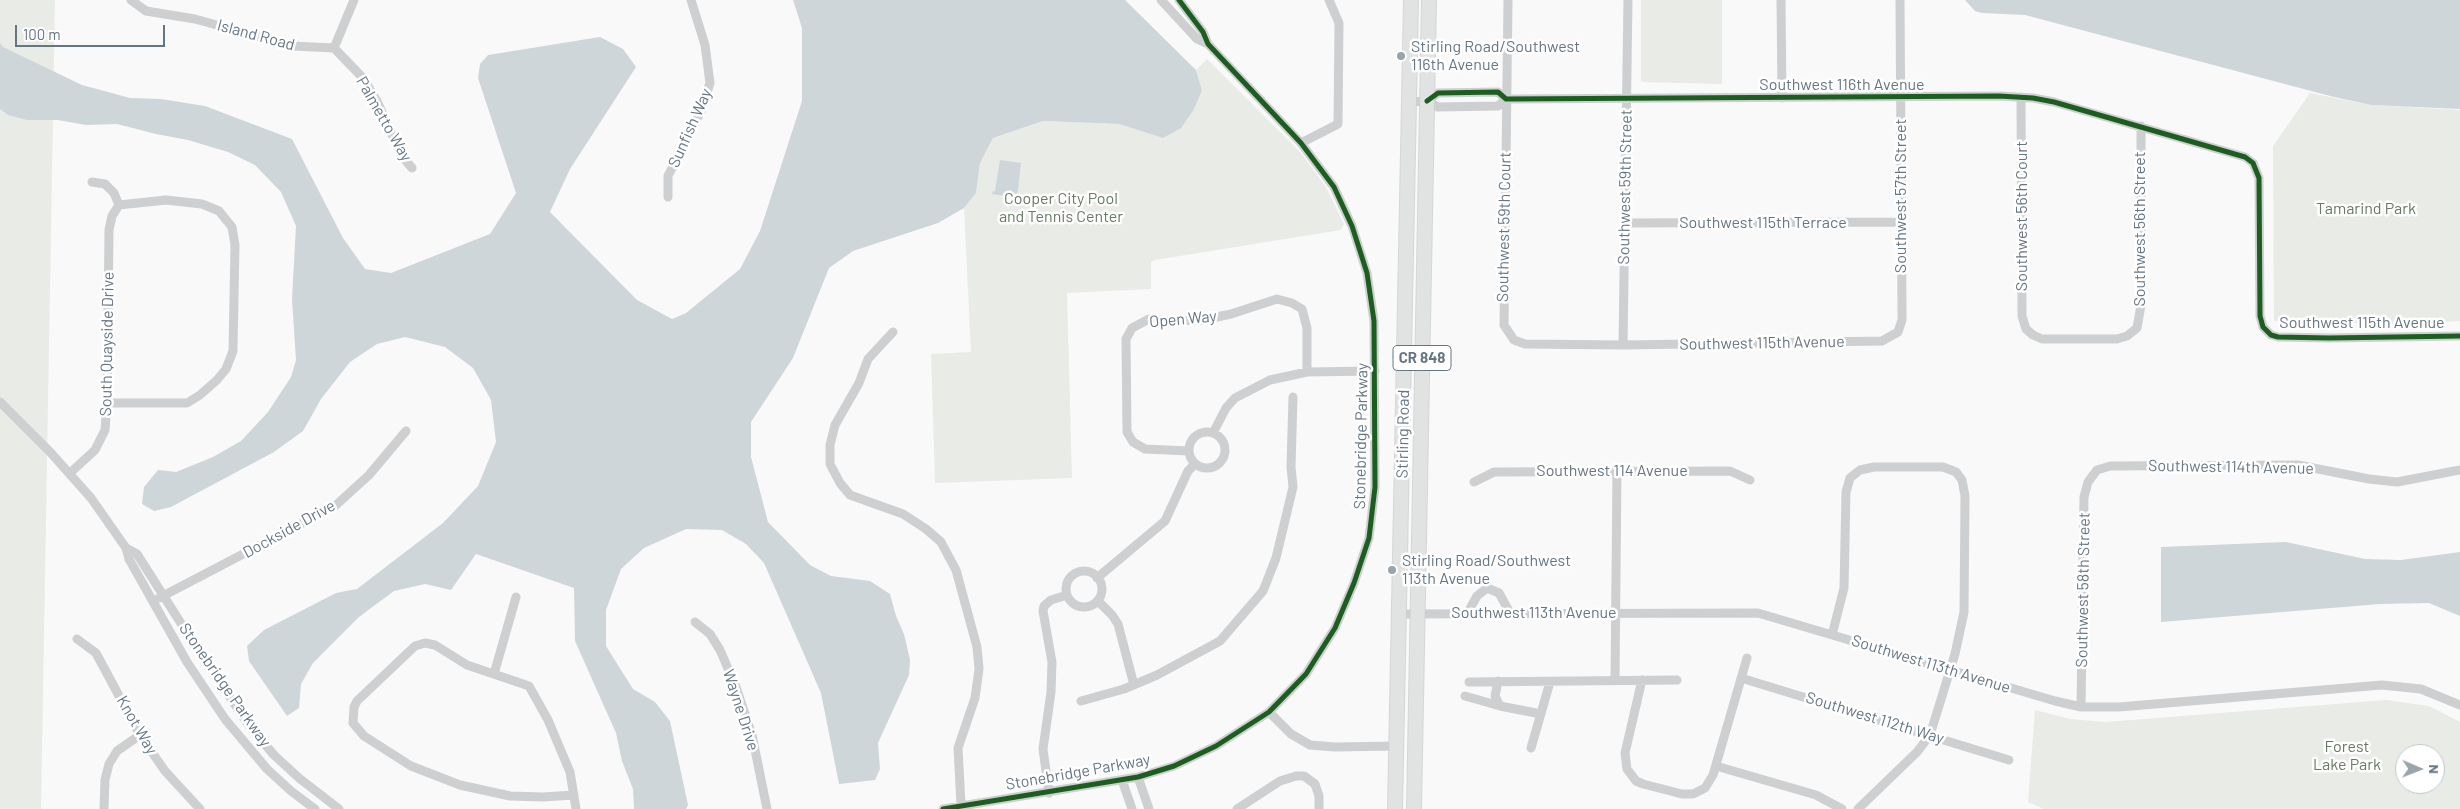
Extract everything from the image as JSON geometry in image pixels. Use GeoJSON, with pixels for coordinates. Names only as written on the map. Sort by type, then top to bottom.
{"type":"FeatureCollection","features":[{"type":"Feature","properties":{"kind":"main road","name":"Stirling Road"},"geometry":{"type":"LineString","coordinates":[[1395,809],[1411,0]]}},
{"type":"Feature","properties":{"kind":"main road","name":"Stirling Road"},"geometry":{"type":"LineString","coordinates":[[1414,809],[1430,0]]}},
{"type":"Feature","properties":{"kind":"street","name":"Island Road"},"geometry":{"type":"LineString","coordinates":[[131,0],[146,11],[195,19],[292,46],[334,48]]}},
{"type":"Feature","properties":{"kind":"street"},"geometry":{"type":"LineString","coordinates":[[334,48],[354,0]]}},
{"type":"Feature","properties":{"kind":"street","name":"Sunfish Way"},"geometry":{"type":"LineString","coordinates":[[668,197],[668,176],[701,111],[710,83],[705,45],[691,0]]}},
{"type":"Feature","properties":{"kind":"street","name":"Stonebridge Parkway"},"geometry":{"type":"LineString","coordinates":[[943,809],[1138,777],[1174,766],[1216,746],[1268,712],[1306,674],[1335,628],[1354,583],[1369,538],[1375,487],[1374,321],[1366,273],[1352,226],[1334,187],[1302,143],[1208,44],[1203,32],[1179,0]]}},
{"type":"Feature","properties":{"kind":"street"},"geometry":{"type":"LineString","coordinates":[[1302,143],[1338,124],[1339,23],[1329,0]]}},
{"type":"Feature","properties":{"kind":"street","name":"Southwest 59th Court"},"geometry":{"type":"LineString","coordinates":[[1508,0],[1503,318],[1507,332],[1514,340],[1525,344],[1623,345]]}},
{"type":"Feature","properties":{"kind":"street","name":"Southwest 59th Street"},"geometry":{"type":"LineString","coordinates":[[1623,345],[1628,0]]}},
{"type":"Feature","properties":{"kind":"street"},"geometry":{"type":"LineString","coordinates":[[1781,0],[1782,98]]}},
{"type":"Feature","properties":{"kind":"street","name":"Southwest 57th Street"},"geometry":{"type":"LineString","coordinates":[[1898,332],[1902,320],[1900,0]]}},
{"type":"Feature","properties":{"kind":"street","name":"Stonebridge Parkway"},"geometry":{"type":"LineString","coordinates":[[1167,2],[1197,39],[1208,44]]}},
{"type":"Feature","properties":{"kind":"street","name":"Palmetto Way"},"geometry":{"type":"LineString","coordinates":[[334,48],[363,78],[378,103],[401,155],[412,168]]}},
{"type":"Feature","properties":{"kind":"street","name":"Southwest 116th Avenue"},"geometry":{"type":"LineString","coordinates":[[1427,101],[1438,93],[1498,92],[1506,99],[2021,97],[2054,102],[2244,157],[2254,163],[2259,178],[2260,316],[2266,330]]}},
{"type":"Feature","properties":{"kind":"street","name":"Southwest 56th Court"},"geometry":{"type":"LineString","coordinates":[[2021,97],[2022,316],[2024,323],[2029,332],[2042,339],[2117,339],[2127,336],[2134,331]]}},
{"type":"Feature","properties":{"kind":"street","name":"Southwest 116th Avenue"},"geometry":{"type":"LineString","coordinates":[[1409,102],[1427,101],[1438,107],[1498,106],[1506,99]]}},
{"type":"Feature","properties":{"kind":"street","name":"Southwest 56th Street"},"geometry":{"type":"LineString","coordinates":[[2134,331],[2140,321],[2141,305],[2140,126]]}},
{"type":"Feature","properties":{"kind":"street"},"geometry":{"type":"LineString","coordinates":[[92,182],[104,184],[114,193],[119,205],[166,200],[202,204],[219,211],[232,227],[235,255],[233,351],[226,369],[217,380],[200,395],[187,403],[107,403]]}},
{"type":"Feature","properties":{"kind":"street","name":"South Quayside Drive"},"geometry":{"type":"LineString","coordinates":[[70,474],[95,450],[105,430],[109,230],[112,216],[119,205]]}},
{"type":"Feature","properties":{"kind":"street","name":"Southwest 115th Terrace"},"geometry":{"type":"LineString","coordinates":[[1625,223],[1901,222]]}},
{"type":"Feature","properties":{"kind":"street","name":"Open Way"},"geometry":{"type":"LineString","coordinates":[[1189,451],[1144,448],[1133,442],[1127,432],[1126,339],[1132,328],[1149,319],[1170,321],[1203,320],[1231,314],[1276,299],[1292,303],[1302,309],[1306,328],[1307,372]]}},
{"type":"Feature","properties":{"kind":"street","name":"Southwest 115th Avenue"},"geometry":{"type":"LineString","coordinates":[[2266,330],[2278,337],[2460,336]]}},
{"type":"Feature","properties":{"kind":"street"},"geometry":{"type":"LineString","coordinates":[[893,332],[868,359],[859,383],[834,425],[830,445],[830,464],[850,495],[903,514],[926,529],[941,542],[956,570],[977,647],[979,669],[975,698],[958,748],[961,805]]}},
{"type":"Feature","properties":{"kind":"street","name":"Southwest 115th Avenue"},"geometry":{"type":"LineString","coordinates":[[1623,345],[1882,341],[1898,332]]}},
{"type":"Feature","properties":{"kind":"street"},"geometry":{"type":"LineString","coordinates":[[1213,433],[1226,408],[1235,398],[1270,380],[1307,372],[1375,371]]}},
{"type":"Feature","properties":{"kind":"street"},"geometry":{"type":"LineString","coordinates":[[1081,701],[1134,685],[1157,675],[1220,641],[1263,591],[1276,558],[1293,486],[1291,467],[1293,397]]}},
{"type":"Feature","properties":{"kind":"street","name":"Stonebridge Parkway"},"geometry":{"type":"LineString","coordinates":[[0,402],[70,474],[126,548],[129,559],[187,662],[225,719],[267,769],[291,791],[315,809]]}},
{"type":"Feature","properties":{"kind":"street","name":"Dockside Drive"},"geometry":{"type":"LineString","coordinates":[[153,601],[335,506],[369,475],[406,431]]}},
{"type":"Feature","properties":{"kind":"street"},"geometry":{"type":"LineString","coordinates":[[1208,432],[1213,433],[1222,440],[1224,456],[1221,462],[1210,468],[1204,468],[1195,464],[1189,451],[1190,445],[1196,436],[1208,432]]}},
{"type":"Feature","properties":{"kind":"street"},"geometry":{"type":"LineString","coordinates":[[1097,578],[1165,521],[1188,472],[1195,464]]}},
{"type":"Feature","properties":{"kind":"street","name":"Southwest 114th Avenue"},"geometry":{"type":"LineString","coordinates":[[2092,474],[2102,467],[2110,466],[2298,465],[2369,479],[2398,482],[2460,470]]}},
{"type":"Feature","properties":{"kind":"street"},"geometry":{"type":"LineString","coordinates":[[1832,635],[1845,576],[1846,492],[1850,478],[1860,470],[1874,467],[1943,467],[1960,475],[1965,487],[1964,612],[1960,638],[1930,735],[1917,752],[1858,809]]}},
{"type":"Feature","properties":{"kind":"street","name":"Southwest 114 Avenue"},"geometry":{"type":"LineString","coordinates":[[1474,482],[1494,472],[1730,470],[1750,480]]}},
{"type":"Feature","properties":{"kind":"street"},"geometry":{"type":"LineString","coordinates":[[1615,680],[1617,471]]}},
{"type":"Feature","properties":{"kind":"street","name":"Southwest 58th Street"},"geometry":{"type":"LineString","coordinates":[[2081,707],[2084,497],[2092,474]]}},
{"type":"Feature","properties":{"kind":"street","name":"Stonebridge Parkway"},"geometry":{"type":"LineString","coordinates":[[126,548],[137,554],[248,724],[274,755],[299,778],[339,809]]}},
{"type":"Feature","properties":{"kind":"street"},"geometry":{"type":"LineString","coordinates":[[1085,571],[1097,578],[1102,592],[1098,600],[1091,606],[1080,607],[1070,601],[1067,595],[1067,584],[1074,574],[1085,571]]}},
{"type":"Feature","properties":{"kind":"street"},"geometry":{"type":"LineString","coordinates":[[1467,614],[1477,596],[1487,588],[1499,593],[1510,613]]}},
{"type":"Feature","properties":{"kind":"street"},"geometry":{"type":"LineString","coordinates":[[1049,792],[1043,749],[1052,677],[1049,638],[1043,611],[1047,603],[1067,595]]}},
{"type":"Feature","properties":{"kind":"street"},"geometry":{"type":"LineString","coordinates":[[494,674],[516,597]]}},
{"type":"Feature","properties":{"kind":"street"},"geometry":{"type":"LineString","coordinates":[[1098,600],[1118,624],[1134,685]]}},
{"type":"Feature","properties":{"kind":"street","name":"Southwest 113th Avenue"},"geometry":{"type":"LineString","coordinates":[[1399,614],[1758,613],[2081,707],[2119,707],[2382,685],[2420,689],[2460,705]]}},
{"type":"Feature","properties":{"kind":"street","name":"Wayne Drive"},"geometry":{"type":"LineString","coordinates":[[695,622],[710,634],[720,650],[736,687],[752,735],[767,809]]}},
{"type":"Feature","properties":{"kind":"street","name":"Knot Way"},"geometry":{"type":"LineString","coordinates":[[77,639],[96,653],[140,735],[164,771],[200,809]]}},
{"type":"Feature","properties":{"kind":"street"},"geometry":{"type":"LineString","coordinates":[[574,795],[544,797],[510,796],[460,785],[411,766],[356,729],[352,715],[357,701],[415,646],[425,643],[435,645],[467,664],[529,686],[548,720],[570,772],[574,795],[576,809]]}},
{"type":"Feature","properties":{"kind":"street"},"geometry":{"type":"LineString","coordinates":[[1642,680],[1625,753],[1625,762],[1630,775],[1643,784],[1688,795],[1698,792],[1709,782],[1716,766],[1747,658]]}},
{"type":"Feature","properties":{"kind":"street","name":"Southwest 112th Way"},"geometry":{"type":"LineString","coordinates":[[1741,678],[2009,760]]}},
{"type":"Feature","properties":{"kind":"street"},"geometry":{"type":"LineString","coordinates":[[1469,682],[1677,680]]}},
{"type":"Feature","properties":{"kind":"street"},"geometry":{"type":"LineString","coordinates":[[1498,682],[1495,696],[1500,706]]}},
{"type":"Feature","properties":{"kind":"street"},"geometry":{"type":"LineString","coordinates":[[1531,748],[1550,682]]}},
{"type":"Feature","properties":{"kind":"street"},"geometry":{"type":"LineString","coordinates":[[1465,696],[1500,706],[1541,714]]}},
{"type":"Feature","properties":{"kind":"street"},"geometry":{"type":"LineString","coordinates":[[1268,712],[1291,734],[1310,745],[1335,747],[1397,746]]}},
{"type":"Feature","properties":{"kind":"street"},"geometry":{"type":"LineString","coordinates":[[104,809],[105,780],[109,764],[117,751],[140,735]]}},
{"type":"Feature","properties":{"kind":"street"},"geometry":{"type":"LineString","coordinates":[[1716,766],[1816,795],[1842,809]]}},
{"type":"Feature","properties":{"kind":"street"},"geometry":{"type":"LineString","coordinates":[[1237,809],[1288,777],[1304,776],[1315,784],[1319,796],[1319,809]]}},
{"type":"Feature","properties":{"kind":"street"},"geometry":{"type":"LineString","coordinates":[[1138,777],[1149,809]]}},
{"type":"Feature","properties":{"kind":"street"},"geometry":{"type":"LineString","coordinates":[[1122,780],[1132,809]]}},
{"type":"Feature","properties":{"kind":"green space"},"geometry":{"type":"Polygon","coordinates":[[[0,0],[55,0],[41,809],[0,809],[0,0]]]}},
{"type":"Feature","properties":{"kind":"green space"},"geometry":{"type":"Polygon","coordinates":[[[1641,0],[1722,0],[1722,84],[1643,82],[1641,80],[1641,0]]]}},
{"type":"Feature","properties":{"kind":"green space","name":"Cooper City Pool and Tennis Center"},"geometry":{"type":"Polygon","coordinates":[[[1207,59],[1301,153],[1326,187],[1344,224],[1341,230],[1155,260],[1151,262],[1151,289],[1067,293],[1072,478],[935,483],[931,354],[971,352],[964,208],[976,193],[980,163],[993,138],[1043,121],[1119,124],[1164,138],[1202,90],[1196,70],[1207,59]]]}},
{"type":"Feature","properties":{"kind":"green space","name":"Tamarind Park"},"geometry":{"type":"Polygon","coordinates":[[[2310,93],[2371,105],[2460,110],[2460,321],[2395,324],[2274,321],[2273,146],[2310,93]]]}},
{"type":"Feature","properties":{"kind":"green space","name":"Forest Lake Park"},"geometry":{"type":"Polygon","coordinates":[[[2386,700],[2429,706],[2460,722],[2460,809],[2044,809],[2028,802],[2035,710],[2070,719],[2106,722],[2386,700]]]}},
{"type":"Feature","properties":{"kind":"shaded area"},"geometry":{"type":"Polygon","coordinates":[[[793,0],[1125,0],[1196,70],[1202,90],[1194,109],[1181,128],[1163,138],[1119,124],[1043,121],[993,138],[980,163],[976,193],[964,208],[938,223],[853,251],[829,268],[793,358],[751,422],[751,457],[768,522],[810,565],[831,576],[870,581],[890,594],[896,616],[904,634],[910,660],[909,675],[878,743],[880,769],[875,780],[839,784],[821,693],[764,563],[746,544],[722,530],[686,529],[644,548],[621,569],[606,610],[606,646],[633,689],[655,702],[670,721],[688,805],[686,809],[634,809],[633,789],[622,761],[616,733],[575,641],[574,588],[476,554],[451,590],[425,584],[394,591],[359,617],[313,663],[301,684],[299,708],[287,716],[249,661],[247,646],[264,630],[336,593],[357,589],[443,523],[478,486],[496,442],[491,400],[473,368],[445,347],[405,337],[377,344],[350,362],[321,399],[303,431],[274,452],[171,507],[154,511],[142,504],[144,487],[158,470],[176,472],[213,457],[241,441],[268,412],[291,377],[296,360],[292,299],[296,226],[281,192],[255,165],[228,152],[188,140],[117,124],[86,125],[58,120],[27,120],[8,115],[0,109],[0,43],[3,47],[82,85],[130,98],[161,99],[205,106],[292,139],[343,238],[365,269],[391,273],[490,234],[516,193],[478,78],[480,64],[488,55],[600,37],[623,49],[636,67],[570,169],[550,212],[637,300],[672,319],[686,313],[740,269],[760,231],[802,101],[802,28],[793,0]]]}},
{"type":"Feature","properties":{"kind":"shaded area"},"geometry":{"type":"Polygon","coordinates":[[[1965,0],[2460,0],[2460,109],[2371,105],[2330,96],[2025,15],[1982,13],[1975,11],[1965,0]]]}},
{"type":"Feature","properties":{"kind":"shaded area"},"geometry":{"type":"Polygon","coordinates":[[[1000,160],[1021,163],[1017,198],[992,194],[995,191],[1000,160]]]}},
{"type":"Feature","properties":{"kind":"shaded area"},"geometry":{"type":"Polygon","coordinates":[[[2286,542],[2365,559],[2401,560],[2460,552],[2460,616],[2429,603],[2380,604],[2161,622],[2161,547],[2286,542]]]}},
{"type":"Feature","properties":{"kind":"cycle path"},"geometry":{"type":"LineString","coordinates":[[943,809],[1138,777],[1174,766],[1216,746],[1269,712],[1306,674],[1335,628],[1354,583],[1369,538],[1375,487],[1374,321],[1367,273],[1352,226],[1334,187],[1301,143],[1208,44],[1203,32],[1179,0]]}},
{"type":"Feature","properties":{"kind":"cycle path"},"geometry":{"type":"LineString","coordinates":[[1427,101],[1438,93],[1498,92],[1506,99],[1999,96],[2033,98],[2054,102],[2245,157],[2253,163],[2259,178],[2260,316],[2263,327],[2271,335],[2278,337],[2329,338],[2460,336]]}},
{"type":"Feature","properties":{"kind":"place","name":"Stirling Road/Southwest 116th Avenue"},"geometry":{"type":"Point","coordinates":[1401,56]}},
{"type":"Feature","properties":{"kind":"place","name":"Stirling Road/Southwest 113th Avenue"},"geometry":{"type":"Point","coordinates":[1392,570]}}]}
